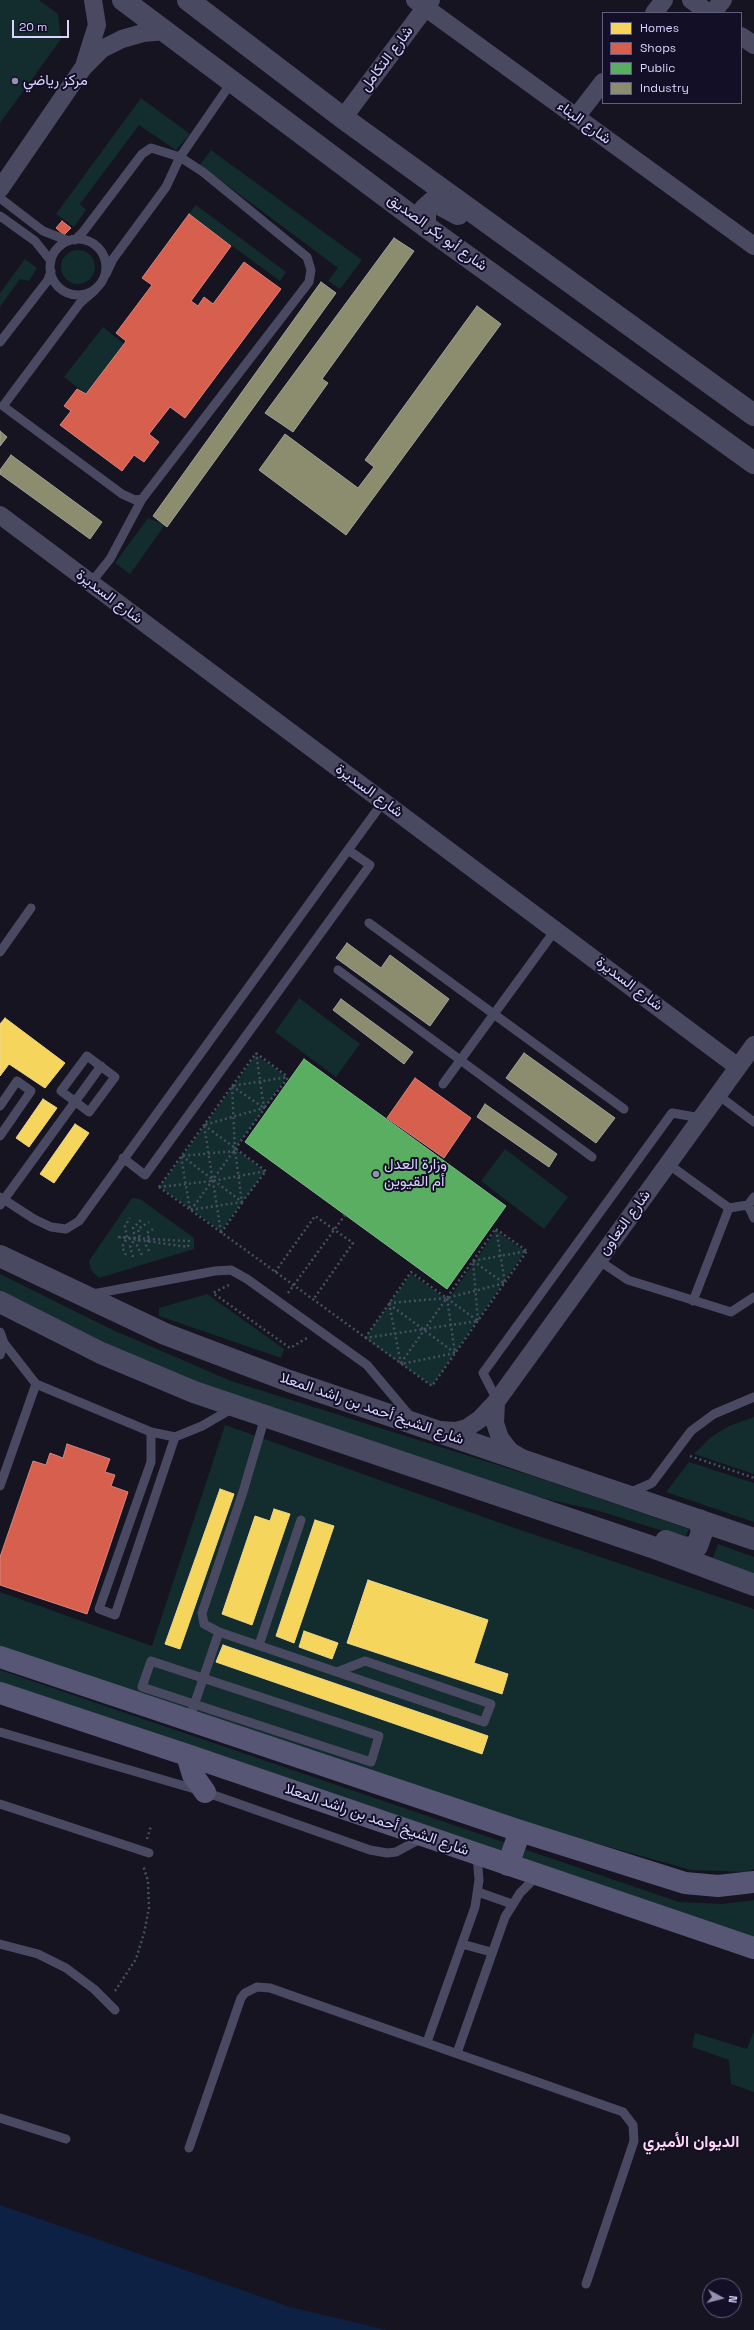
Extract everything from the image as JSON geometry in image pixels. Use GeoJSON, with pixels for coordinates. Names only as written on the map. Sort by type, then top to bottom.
{"type":"FeatureCollection","features":[{"type":"Feature","properties":{"kind":"main road"},"geometry":{"type":"LineString","coordinates":[[0,1656],[192,1712],[520,1831],[685,1883],[718,1886],[754,1882]]}},
{"type":"Feature","properties":{"kind":"main road","name":"شارع الشيخ أحمد بن راشد المعلا"},"geometry":{"type":"LineString","coordinates":[[0,1693],[754,1948]]}},
{"type":"Feature","properties":{"kind":"main road"},"geometry":{"type":"LineString","coordinates":[[187,1755],[193,1775],[205,1792]]}},
{"type":"Feature","properties":{"kind":"main road"},"geometry":{"type":"LineString","coordinates":[[508,1864],[520,1831]]}},
{"type":"Feature","properties":{"kind":"street"},"geometry":{"type":"LineString","coordinates":[[83,68],[93,44],[98,25],[92,0]]}},
{"type":"Feature","properties":{"kind":"street","name":"شارع أبو بكر الصديق"},"geometry":{"type":"LineString","coordinates":[[123,0],[166,31],[231,83],[279,116],[425,226],[754,463]]}},
{"type":"Feature","properties":{"kind":"street"},"geometry":{"type":"LineString","coordinates":[[188,0],[344,118],[754,415]]}},
{"type":"Feature","properties":{"kind":"street"},"geometry":{"type":"LineString","coordinates":[[655,12],[664,0]]}},
{"type":"Feature","properties":{"kind":"street"},"geometry":{"type":"LineString","coordinates":[[691,0],[708,12]]}},
{"type":"Feature","properties":{"kind":"street"},"geometry":{"type":"LineString","coordinates":[[713,12],[723,0]]}},
{"type":"Feature","properties":{"kind":"street","name":"شارع التكامل"},"geometry":{"type":"LineString","coordinates":[[344,118],[423,3]]}},
{"type":"Feature","properties":{"kind":"street","name":"شارع البناء"},"geometry":{"type":"LineString","coordinates":[[423,3],[576,117],[754,246]]}},
{"type":"Feature","properties":{"kind":"street"},"geometry":{"type":"LineString","coordinates":[[0,189],[83,68],[102,49],[122,39],[143,33],[166,31]]}},
{"type":"Feature","properties":{"kind":"street"},"geometry":{"type":"LineString","coordinates":[[742,37],[754,46]]}},
{"type":"Feature","properties":{"kind":"street"},"geometry":{"type":"LineString","coordinates":[[576,117],[602,83]]}},
{"type":"Feature","properties":{"kind":"street"},"geometry":{"type":"LineString","coordinates":[[425,226],[425,208],[434,201],[446,206],[523,262],[607,309]]}},
{"type":"Feature","properties":{"kind":"street","name":"شارع السديرة"},"geometry":{"type":"LineString","coordinates":[[0,514],[90,584],[556,929],[738,1067]]}},
{"type":"Feature","properties":{"kind":"street","name":"شارع التعاون"},"geometry":{"type":"LineString","coordinates":[[425,1426],[456,1431],[467,1428],[480,1419],[496,1401],[754,1045]]}},
{"type":"Feature","properties":{"kind":"street","name":"شارع الشيخ أحمد بن راشد المعلا"},"geometry":{"type":"LineString","coordinates":[[0,1256],[172,1337],[289,1381],[754,1539]]}},
{"type":"Feature","properties":{"kind":"street"},"geometry":{"type":"LineString","coordinates":[[0,1302],[101,1353],[194,1392],[652,1547],[754,1585]]}},
{"type":"Feature","properties":{"kind":"street"},"geometry":{"type":"LineString","coordinates":[[496,1401],[494,1423],[500,1438],[510,1451],[528,1461]]}},
{"type":"Feature","properties":{"kind":"street"},"geometry":{"type":"LineString","coordinates":[[507,1498],[596,1518],[684,1548],[697,1546],[702,1532],[699,1520]]}},
{"type":"Feature","properties":{"kind":"lane"},"geometry":{"type":"LineString","coordinates":[[142,499],[135,500],[122,494],[2,406],[80,303],[102,283],[113,259],[166,187],[180,157],[231,83]]}},
{"type":"Feature","properties":{"kind":"lane"},"geometry":{"type":"LineString","coordinates":[[90,584],[110,559],[142,499],[309,282],[311,270],[307,257],[203,172],[180,157],[151,148],[142,154],[83,232],[55,252],[51,261],[53,280],[68,293],[77,295],[86,294],[95,290]]}},
{"type":"Feature","properties":{"kind":"lane"},"geometry":{"type":"LineString","coordinates":[[0,198],[43,231],[72,240],[88,241],[97,247],[103,254],[106,264],[106,274]]}},
{"type":"Feature","properties":{"kind":"lane"},"geometry":{"type":"LineString","coordinates":[[0,216],[35,241],[51,261]]}},
{"type":"Feature","properties":{"kind":"lane"},"geometry":{"type":"LineString","coordinates":[[0,342],[48,280],[51,271]]}},
{"type":"Feature","properties":{"kind":"lane"},"geometry":{"type":"LineString","coordinates":[[100,1066],[1,1201],[51,1227],[66,1229],[79,1221],[123,1158],[383,802]]}},
{"type":"Feature","properties":{"kind":"lane"},"geometry":{"type":"LineString","coordinates":[[123,1158],[145,1174],[164,1149],[370,865],[348,850]]}},
{"type":"Feature","properties":{"kind":"lane"},"geometry":{"type":"LineString","coordinates":[[0,952],[31,908]]}},
{"type":"Feature","properties":{"kind":"lane"},"geometry":{"type":"LineString","coordinates":[[369,923],[493,1015],[624,1109]]}},
{"type":"Feature","properties":{"kind":"lane"},"geometry":{"type":"LineString","coordinates":[[443,1084],[556,929]]}},
{"type":"Feature","properties":{"kind":"lane"},"geometry":{"type":"LineString","coordinates":[[338,970],[460,1062],[592,1157]]}},
{"type":"Feature","properties":{"kind":"lane"},"geometry":{"type":"LineString","coordinates":[[87,1056],[115,1077],[89,1112],[75,1102],[61,1091],[87,1056]]}},
{"type":"Feature","properties":{"kind":"lane"},"geometry":{"type":"LineString","coordinates":[[0,1106],[17,1081],[31,1091],[0,1136]]}},
{"type":"Feature","properties":{"kind":"lane"},"geometry":{"type":"LineString","coordinates":[[718,1095],[754,1122]]}},
{"type":"Feature","properties":{"kind":"lane"},"geometry":{"type":"LineString","coordinates":[[496,1401],[483,1373],[672,1113],[701,1118]]}},
{"type":"Feature","properties":{"kind":"lane"},"geometry":{"type":"LineString","coordinates":[[668,1164],[729,1208]]}},
{"type":"Feature","properties":{"kind":"lane"},"geometry":{"type":"LineString","coordinates":[[729,1208],[751,1201],[754,1218]]}},
{"type":"Feature","properties":{"kind":"lane"},"geometry":{"type":"LineString","coordinates":[[693,1301],[729,1208]]}},
{"type":"Feature","properties":{"kind":"lane"},"geometry":{"type":"LineString","coordinates":[[598,1260],[628,1280],[732,1312],[754,1297]]}},
{"type":"Feature","properties":{"kind":"lane"},"geometry":{"type":"LineString","coordinates":[[83,1296],[117,1291],[215,1271],[231,1270],[281,1303],[367,1364],[399,1405],[425,1426]]}},
{"type":"Feature","properties":{"kind":"lane"},"geometry":{"type":"LineString","coordinates":[[0,1332],[4,1343],[36,1384],[151,1432],[175,1438],[202,1426],[236,1407]]}},
{"type":"Feature","properties":{"kind":"lane"},"geometry":{"type":"LineString","coordinates":[[0,1355],[4,1343]]}},
{"type":"Feature","properties":{"kind":"lane"},"geometry":{"type":"LineString","coordinates":[[0,1486],[36,1384]]}},
{"type":"Feature","properties":{"kind":"lane"},"geometry":{"type":"LineString","coordinates":[[619,1494],[632,1492],[652,1483],[691,1431],[714,1414],[754,1397]]}},
{"type":"Feature","properties":{"kind":"lane"},"geometry":{"type":"LineString","coordinates":[[265,1417],[243,1492],[202,1613],[204,1624],[219,1632],[484,1722],[491,1704],[365,1661],[337,1672]]}},
{"type":"Feature","properties":{"kind":"lane"},"geometry":{"type":"LineString","coordinates":[[151,1432],[151,1462],[100,1609],[115,1614],[175,1438]]}},
{"type":"Feature","properties":{"kind":"lane"},"geometry":{"type":"LineString","coordinates":[[259,1645],[301,1520]]}},
{"type":"Feature","properties":{"kind":"lane"},"geometry":{"type":"LineString","coordinates":[[192,1712],[219,1632]]}},
{"type":"Feature","properties":{"kind":"lane"},"geometry":{"type":"LineString","coordinates":[[151,1661],[379,1736],[371,1762],[192,1712],[142,1687],[151,1661]]}},
{"type":"Feature","properties":{"kind":"lane"},"geometry":{"type":"LineString","coordinates":[[0,1732],[205,1792],[377,1852],[396,1852],[426,1836]]}},
{"type":"Feature","properties":{"kind":"lane"},"geometry":{"type":"LineString","coordinates":[[0,1804],[149,1853]]}},
{"type":"Feature","properties":{"kind":"lane"},"geometry":{"type":"LineString","coordinates":[[427,2042],[476,1907],[478,1892],[477,1854]]}},
{"type":"Feature","properties":{"kind":"lane"},"geometry":{"type":"LineString","coordinates":[[457,2053],[504,1917],[512,1904],[538,1874]]}},
{"type":"Feature","properties":{"kind":"lane"},"geometry":{"type":"LineString","coordinates":[[478,1892],[512,1904]]}},
{"type":"Feature","properties":{"kind":"lane"},"geometry":{"type":"LineString","coordinates":[[0,1944],[38,1954],[66,1968],[94,1989],[115,2010]]}},
{"type":"Feature","properties":{"kind":"lane"},"geometry":{"type":"LineString","coordinates":[[462,1944],[491,1952]]}},
{"type":"Feature","properties":{"kind":"lane"},"geometry":{"type":"LineString","coordinates":[[189,2148],[241,1998],[250,1989],[256,1987],[270,1988],[616,2108],[629,2117],[633,2125],[634,2140],[586,2284]]}},
{"type":"Feature","properties":{"kind":"lane"},"geometry":{"type":"LineString","coordinates":[[0,2118],[66,2139]]}},
{"type":"Feature","properties":{"kind":"path"},"geometry":{"type":"LineString","coordinates":[[256,1053],[288,1077]]}},
{"type":"Feature","properties":{"kind":"path"},"geometry":{"type":"LineString","coordinates":[[256,1053],[264,1108]]}},
{"type":"Feature","properties":{"kind":"path"},"geometry":{"type":"LineString","coordinates":[[158,1187],[256,1053]]}},
{"type":"Feature","properties":{"kind":"path"},"geometry":{"type":"LineString","coordinates":[[232,1086],[288,1077]]}},
{"type":"Feature","properties":{"kind":"path"},"geometry":{"type":"LineString","coordinates":[[190,1210],[236,1150],[264,1108],[288,1077]]}},
{"type":"Feature","properties":{"kind":"path"},"geometry":{"type":"LineString","coordinates":[[232,1086],[264,1108]]}},
{"type":"Feature","properties":{"kind":"path"},"geometry":{"type":"LineString","coordinates":[[232,1086],[238,1176],[242,1202]]}},
{"type":"Feature","properties":{"kind":"path"},"geometry":{"type":"LineString","coordinates":[[204,1125],[264,1108]]}},
{"type":"Feature","properties":{"kind":"path"},"geometry":{"type":"LineString","coordinates":[[204,1125],[236,1150],[266,1170]]}},
{"type":"Feature","properties":{"kind":"path"},"geometry":{"type":"LineString","coordinates":[[204,1125],[221,1233]]}},
{"type":"Feature","properties":{"kind":"path"},"geometry":{"type":"LineString","coordinates":[[181,1156],[236,1150]]}},
{"type":"Feature","properties":{"kind":"path"},"geometry":{"type":"LineString","coordinates":[[181,1156],[212,1181],[242,1202]]}},
{"type":"Feature","properties":{"kind":"path"},"geometry":{"type":"LineString","coordinates":[[181,1156],[190,1210]]}},
{"type":"Feature","properties":{"kind":"path"},"geometry":{"type":"LineString","coordinates":[[158,1187],[212,1181],[266,1170]]}},
{"type":"Feature","properties":{"kind":"path"},"geometry":{"type":"LineString","coordinates":[[221,1233],[266,1170]]}},
{"type":"Feature","properties":{"kind":"path"},"geometry":{"type":"LineString","coordinates":[[158,1187],[432,1386],[527,1251]]}},
{"type":"Feature","properties":{"kind":"path"},"geometry":{"type":"LineString","coordinates":[[190,1210],[242,1202]]}},
{"type":"Feature","properties":{"kind":"path"},"geometry":{"type":"LineString","coordinates":[[281,1303],[345,1214]]}},
{"type":"Feature","properties":{"kind":"path"},"geometry":{"type":"LineString","coordinates":[[275,1272],[315,1216],[353,1243],[313,1300]]}},
{"type":"Feature","properties":{"kind":"path"},"geometry":{"type":"LineString","coordinates":[[126,1255],[122,1247],[127,1238],[125,1226],[130,1218]]}},
{"type":"Feature","properties":{"kind":"path"},"geometry":{"type":"LineString","coordinates":[[133,1257],[130,1247],[135,1239],[133,1228],[141,1220]]}},
{"type":"Feature","properties":{"kind":"path"},"geometry":{"type":"LineString","coordinates":[[142,1255],[137,1246],[140,1238],[138,1229],[149,1222]]}},
{"type":"Feature","properties":{"kind":"path"},"geometry":{"type":"LineString","coordinates":[[496,1228],[527,1251]]}},
{"type":"Feature","properties":{"kind":"path"},"geometry":{"type":"LineString","coordinates":[[496,1228],[505,1283]]}},
{"type":"Feature","properties":{"kind":"path"},"geometry":{"type":"LineString","coordinates":[[401,1364],[496,1228]]}},
{"type":"Feature","properties":{"kind":"path"},"geometry":{"type":"LineString","coordinates":[[149,1250],[146,1245],[149,1238],[147,1233],[153,1229]]}},
{"type":"Feature","properties":{"kind":"path"},"geometry":{"type":"LineString","coordinates":[[118,1237],[149,1238],[189,1240],[188,1247],[118,1237]]}},
{"type":"Feature","properties":{"kind":"path"},"geometry":{"type":"LineString","coordinates":[[473,1261],[527,1251]]}},
{"type":"Feature","properties":{"kind":"path"},"geometry":{"type":"LineString","coordinates":[[473,1261],[505,1283]]}},
{"type":"Feature","properties":{"kind":"path"},"geometry":{"type":"LineString","coordinates":[[473,1261],[478,1321]]}},
{"type":"Feature","properties":{"kind":"path"},"geometry":{"type":"LineString","coordinates":[[365,1338],[411,1272],[478,1321]]}},
{"type":"Feature","properties":{"kind":"path"},"geometry":{"type":"LineString","coordinates":[[389,1303],[447,1298],[505,1283]]}},
{"type":"Feature","properties":{"kind":"path"},"geometry":{"type":"LineString","coordinates":[[232,1284],[213,1293],[290,1348],[314,1335]]}},
{"type":"Feature","properties":{"kind":"path"},"geometry":{"type":"LineString","coordinates":[[447,1298],[455,1353]]}},
{"type":"Feature","properties":{"kind":"path"},"geometry":{"type":"LineString","coordinates":[[389,1303],[455,1353]]}},
{"type":"Feature","properties":{"kind":"path"},"geometry":{"type":"LineString","coordinates":[[389,1303],[401,1364]]}},
{"type":"Feature","properties":{"kind":"path"},"geometry":{"type":"LineString","coordinates":[[365,1338],[478,1321]]}},
{"type":"Feature","properties":{"kind":"path"},"geometry":{"type":"LineString","coordinates":[[401,1364],[455,1353]]}},
{"type":"Feature","properties":{"kind":"path"},"geometry":{"type":"LineString","coordinates":[[686,1454],[754,1478]]}},
{"type":"Feature","properties":{"kind":"path"},"geometry":{"type":"LineString","coordinates":[[111,1988],[115,1992],[122,1983],[136,1959],[144,1933],[149,1908],[148,1881],[141,1860]]}},
{"type":"Feature","properties":{"kind":"green space","name":"مركز رياضي"},"geometry":{"type":"Polygon","coordinates":[[[0,0],[39,0],[58,14],[61,39],[0,123],[0,0]]]}},
{"type":"Feature","properties":{"kind":"green space"},"geometry":{"type":"Polygon","coordinates":[[[141,98],[190,134],[176,150],[139,125],[80,204],[86,210],[74,227],[56,214],[141,98]]]}},
{"type":"Feature","properties":{"kind":"green space"},"geometry":{"type":"Polygon","coordinates":[[[211,150],[362,260],[340,289],[328,281],[338,268],[200,165],[211,150]]]}},
{"type":"Feature","properties":{"kind":"green space"},"geometry":{"type":"Polygon","coordinates":[[[196,205],[286,272],[280,281],[189,214],[196,205]]]}},
{"type":"Feature","properties":{"kind":"green space"},"geometry":{"type":"Polygon","coordinates":[[[78,250],[90,255],[95,267],[90,279],[78,284],[66,279],[61,267],[66,255],[78,250]]]}},
{"type":"Feature","properties":{"kind":"green space"},"geometry":{"type":"Polygon","coordinates":[[[25,259],[37,268],[29,281],[20,279],[0,307],[0,293],[25,259]]]}},
{"type":"Feature","properties":{"kind":"green space"},"geometry":{"type":"Polygon","coordinates":[[[103,327],[124,344],[86,394],[64,377],[103,327]]]}},
{"type":"Feature","properties":{"kind":"green space"},"geometry":{"type":"Polygon","coordinates":[[[148,518],[165,525],[130,574],[115,563],[148,518]]]}},
{"type":"Feature","properties":{"kind":"green space"},"geometry":{"type":"Polygon","coordinates":[[[299,998],[360,1044],[336,1077],[275,1032],[299,998]]]}},
{"type":"Feature","properties":{"kind":"green space"},"geometry":{"type":"Polygon","coordinates":[[[256,1055],[287,1077],[235,1149],[265,1171],[221,1231],[160,1187],[256,1055]]]}},
{"type":"Feature","properties":{"kind":"green space"},"geometry":{"type":"Polygon","coordinates":[[[505,1149],[568,1197],[544,1229],[481,1181],[505,1149]]]}},
{"type":"Feature","properties":{"kind":"green space"},"geometry":{"type":"Polygon","coordinates":[[[132,1198],[140,1199],[194,1238],[194,1249],[99,1278],[91,1270],[89,1261],[132,1198]]]}},
{"type":"Feature","properties":{"kind":"green space"},"geometry":{"type":"Polygon","coordinates":[[[496,1231],[525,1251],[432,1386],[365,1338],[411,1274],[448,1300],[496,1231]]]}},
{"type":"Feature","properties":{"kind":"green space"},"geometry":{"type":"Polygon","coordinates":[[[0,1274],[113,1330],[231,1381],[536,1477],[689,1529],[685,1538],[596,1510],[514,1492],[220,1394],[105,1346],[0,1295],[0,1274]]]}},
{"type":"Feature","properties":{"kind":"green space"},"geometry":{"type":"Polygon","coordinates":[[[207,1294],[284,1349],[281,1358],[159,1316],[159,1308],[207,1294]]]}},
{"type":"Feature","properties":{"kind":"green space"},"geometry":{"type":"Polygon","coordinates":[[[754,1417],[754,1474],[694,1454],[711,1437],[729,1426],[754,1417]]]}},
{"type":"Feature","properties":{"kind":"green space"},"geometry":{"type":"Polygon","coordinates":[[[225,1425],[506,1525],[754,1609],[754,1869],[746,1872],[691,1870],[563,1834],[0,1650],[0,1592],[152,1646],[225,1425]]]}},
{"type":"Feature","properties":{"kind":"green space"},"geometry":{"type":"Polygon","coordinates":[[[689,1462],[754,1483],[754,1522],[666,1492],[689,1462]]]}},
{"type":"Feature","properties":{"kind":"green space"},"geometry":{"type":"Polygon","coordinates":[[[718,1544],[754,1557],[754,1578],[711,1563],[718,1544]]]}},
{"type":"Feature","properties":{"kind":"green space"},"geometry":{"type":"Polygon","coordinates":[[[0,1670],[679,1902],[722,1904],[754,1900],[754,1939],[0,1687],[0,1670]]]}},
{"type":"Feature","properties":{"kind":"green space"},"geometry":{"type":"Polygon","coordinates":[[[754,2031],[754,2092],[731,2084],[729,2060],[692,2047],[695,2033],[747,2049],[754,2031]]]}},
{"type":"Feature","properties":{"kind":"water"},"geometry":{"type":"Polygon","coordinates":[[[0,2205],[290,2307],[387,2330],[0,2330],[0,2205]]]}},
{"type":"Feature","properties":{"kind":"building: Homes"},"geometry":{"type":"Polygon","coordinates":[[[5,1018],[65,1063],[45,1088],[9,1064],[0,1076],[0,1024],[5,1018]]]}},
{"type":"Feature","properties":{"kind":"building: Homes"},"geometry":{"type":"Polygon","coordinates":[[[43,1099],[57,1108],[29,1147],[16,1138],[43,1099]]]}},
{"type":"Feature","properties":{"kind":"building: Homes"},"geometry":{"type":"Polygon","coordinates":[[[75,1124],[89,1133],[54,1183],[40,1174],[75,1124]]]}},
{"type":"Feature","properties":{"kind":"building: Homes"},"geometry":{"type":"Polygon","coordinates":[[[399,1151],[438,1181],[410,1219],[371,1189],[399,1151]]]}},
{"type":"Feature","properties":{"kind":"building: Homes"},"geometry":{"type":"Polygon","coordinates":[[[407,1171],[413,1172],[417,1175],[420,1179],[420,1191],[417,1195],[413,1198],[407,1199],[401,1198],[397,1195],[394,1191],[393,1185],[394,1179],[397,1175],[401,1172],[407,1171]]]}},
{"type":"Feature","properties":{"kind":"building: Homes"},"geometry":{"type":"Polygon","coordinates":[[[220,1489],[234,1494],[180,1649],[165,1644],[220,1489]]]}},
{"type":"Feature","properties":{"kind":"building: Homes"},"geometry":{"type":"Polygon","coordinates":[[[274,1509],[290,1514],[252,1625],[222,1614],[255,1516],[270,1521],[274,1509]]]}},
{"type":"Feature","properties":{"kind":"building: Homes"},"geometry":{"type":"Polygon","coordinates":[[[315,1520],[334,1526],[294,1643],[276,1636],[315,1520]]]}},
{"type":"Feature","properties":{"kind":"building: Homes"},"geometry":{"type":"Polygon","coordinates":[[[368,1580],[488,1620],[474,1663],[508,1674],[502,1694],[347,1643],[368,1580]]]}},
{"type":"Feature","properties":{"kind":"building: Homes"},"geometry":{"type":"Polygon","coordinates":[[[304,1631],[338,1643],[332,1659],[299,1647],[304,1631]]]}},
{"type":"Feature","properties":{"kind":"building: Homes"},"geometry":{"type":"Polygon","coordinates":[[[223,1645],[488,1736],[482,1754],[216,1662],[223,1645]]]}},
{"type":"Feature","properties":{"kind":"building: Shops"},"geometry":{"type":"Polygon","coordinates":[[[189,214],[231,246],[191,301],[198,306],[204,297],[213,304],[244,262],[281,289],[185,418],[170,407],[149,434],[159,442],[144,462],[134,455],[122,471],[60,425],[71,411],[64,406],[77,389],[86,394],[126,341],[116,333],[152,285],[142,278],[189,214]]]}},
{"type":"Feature","properties":{"kind":"building: Shops"},"geometry":{"type":"Polygon","coordinates":[[[62,221],[71,228],[64,235],[56,228],[62,221]]]}},
{"type":"Feature","properties":{"kind":"building: Shops"},"geometry":{"type":"Polygon","coordinates":[[[415,1078],[471,1118],[444,1158],[387,1118],[415,1078]]]}},
{"type":"Feature","properties":{"kind":"building: Shops"},"geometry":{"type":"Polygon","coordinates":[[[67,1444],[110,1459],[105,1472],[115,1475],[111,1486],[128,1492],[87,1614],[0,1585],[0,1557],[33,1461],[46,1465],[50,1453],[63,1458],[67,1444]]]}},
{"type":"Feature","properties":{"kind":"building: Public","name":"وزارة العدل أم القيوين"},"geometry":{"type":"Polygon","coordinates":[[[304,1059],[506,1206],[447,1289],[245,1142],[304,1059]]]}},
{"type":"Feature","properties":{"kind":"building: Industry"},"geometry":{"type":"Polygon","coordinates":[[[394,238],[414,251],[322,379],[328,383],[293,432],[265,413],[394,238]]]}},
{"type":"Feature","properties":{"kind":"building: Industry"},"geometry":{"type":"Polygon","coordinates":[[[321,282],[336,293],[167,527],[153,516],[321,282]]]}},
{"type":"Feature","properties":{"kind":"building: Industry"},"geometry":{"type":"Polygon","coordinates":[[[477,306],[501,324],[346,535],[259,470],[285,434],[358,488],[374,467],[365,460],[477,306]]]}},
{"type":"Feature","properties":{"kind":"building: Industry"},"geometry":{"type":"Polygon","coordinates":[[[0,431],[7,437],[0,446],[0,431]]]}},
{"type":"Feature","properties":{"kind":"building: Industry"},"geometry":{"type":"Polygon","coordinates":[[[11,455],[102,522],[90,539],[0,474],[0,470],[11,455]]]}},
{"type":"Feature","properties":{"kind":"building: Industry"},"geometry":{"type":"Polygon","coordinates":[[[347,943],[381,968],[390,955],[449,999],[430,1026],[336,958],[347,943]]]}},
{"type":"Feature","properties":{"kind":"building: Industry"},"geometry":{"type":"Polygon","coordinates":[[[341,999],[413,1052],[404,1064],[333,1010],[341,999]]]}},
{"type":"Feature","properties":{"kind":"building: Industry"},"geometry":{"type":"Polygon","coordinates":[[[524,1053],[615,1118],[596,1143],[506,1078],[524,1053]]]}},
{"type":"Feature","properties":{"kind":"building: Industry"},"geometry":{"type":"Polygon","coordinates":[[[485,1104],[557,1154],[549,1167],[477,1117],[485,1104]]]}},
{"type":"Feature","properties":{"kind":"place","name":"مركز رياضي"},"geometry":{"type":"Point","coordinates":[15,81]}},
{"type":"Feature","properties":{"kind":"place","name":"وزارة العدل أم القيوين"},"geometry":{"type":"Point","coordinates":[376,1174]}},
{"type":"Feature","properties":{"kind":"district","name":"الديوان الأميري"},"geometry":{"type":"Point","coordinates":[691,2143]}}]}
